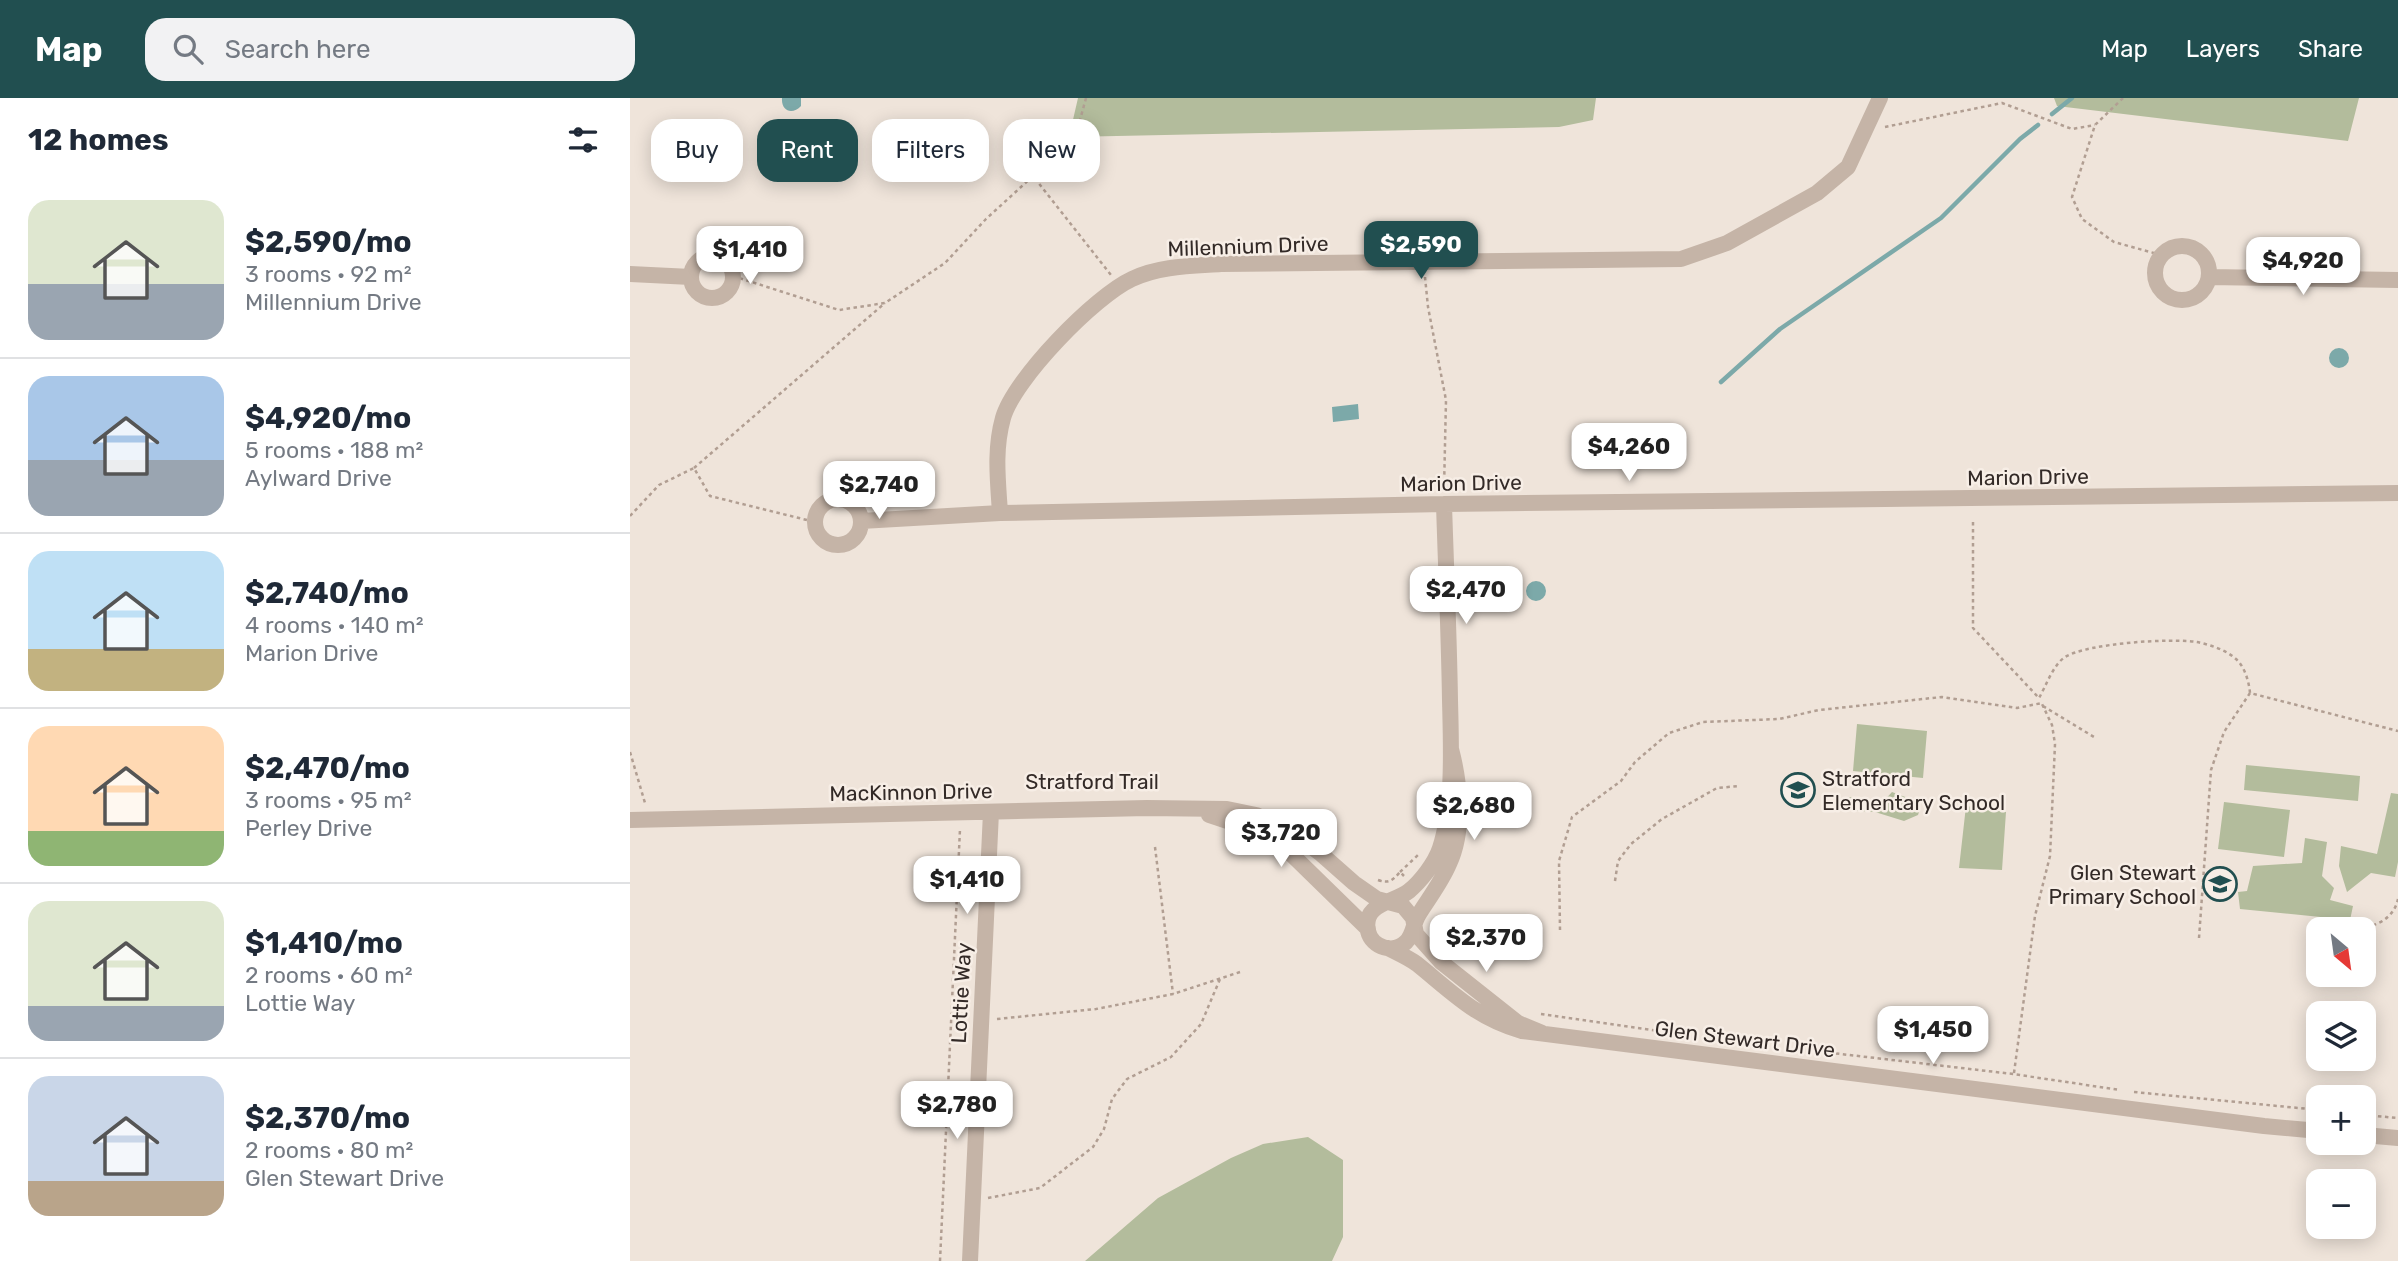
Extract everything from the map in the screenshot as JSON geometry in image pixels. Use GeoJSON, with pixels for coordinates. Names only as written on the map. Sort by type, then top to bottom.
{"type":"FeatureCollection","features":[{"type":"Feature","properties":{"kind":"street","name":"Millennium Drive"},"geometry":{"type":"LineString","coordinates":[[1000,513],[996,465],[1003,418],[1014,393],[1049,349],[1119,286],[1133,278],[1168,268],[1221,264],[1681,259],[1727,243],[1817,193],[1848,167],[1880,98]]}},
{"type":"Feature","properties":{"kind":"street"},"geometry":{"type":"LineString","coordinates":[[2176,246],[2193,248],[2206,260],[2209,276],[2206,285],[2194,297],[2186,300],[2167,296],[2160,289],[2154,272],[2161,255],[2176,246]]}},
{"type":"Feature","properties":{"kind":"street"},"geometry":{"type":"LineString","coordinates":[[714,256],[729,264],[733,276],[732,283],[724,294],[711,298],[695,289],[691,277],[697,262],[702,258],[714,256]]}},
{"type":"Feature","properties":{"kind":"street"},"geometry":{"type":"LineString","coordinates":[[630,274],[691,277]]}},
{"type":"Feature","properties":{"kind":"street"},"geometry":{"type":"LineString","coordinates":[[2209,276],[2398,280]]}},
{"type":"Feature","properties":{"kind":"street","name":"Marion Drive"},"geometry":{"type":"LineString","coordinates":[[861,521],[1000,513],[1444,504],[2398,493]]}},
{"type":"Feature","properties":{"kind":"street"},"geometry":{"type":"LineString","coordinates":[[837,499],[854,505],[861,521],[855,538],[838,545],[822,538],[815,522],[821,506],[837,499]]}},
{"type":"Feature","properties":{"kind":"street"},"geometry":{"type":"LineString","coordinates":[[1385,901],[1403,906],[1413,918],[1413,933],[1403,945],[1388,948],[1375,942],[1368,929],[1370,914],[1385,901],[1396,898],[1413,887],[1423,876],[1440,849],[1449,797],[1451,749],[1444,504]]}},
{"type":"Feature","properties":{"kind":"street"},"geometry":{"type":"LineString","coordinates":[[1414,925],[1450,863],[1456,838],[1460,794],[1451,749]]}},
{"type":"Feature","properties":{"kind":"street","name":"MacKinnon Drive"},"geometry":{"type":"LineString","coordinates":[[630,820],[1147,808],[1227,809],[1256,815],[1294,834],[1353,883],[1377,899],[1385,901]]}},
{"type":"Feature","properties":{"kind":"street","name":"MacKinnon Drive"},"geometry":{"type":"LineString","coordinates":[[1193,810],[1263,833],[1284,847],[1368,929]]}},
{"type":"Feature","properties":{"kind":"street","name":"Lottie Way"},"geometry":{"type":"LineString","coordinates":[[970,1261],[990,811]]}},
{"type":"Feature","properties":{"kind":"street","name":"Glen Stewart Drive"},"geometry":{"type":"LineString","coordinates":[[1414,925],[1416,934],[1441,962],[1518,1023],[1542,1033]]}},
{"type":"Feature","properties":{"kind":"street","name":"Glen Stewart Drive"},"geometry":{"type":"LineString","coordinates":[[1388,948],[1416,963],[1468,1007],[1506,1027],[1522,1031],[2162,1114],[2306,1130]]}},
{"type":"Feature","properties":{"kind":"street"},"geometry":{"type":"LineString","coordinates":[[2376,1136],[2398,1138]]}},
{"type":"Feature","properties":{"kind":"path"},"geometry":{"type":"LineString","coordinates":[[1080,119],[1086,98]]}},
{"type":"Feature","properties":{"kind":"path"},"geometry":{"type":"LineString","coordinates":[[2123,98],[2095,125],[2071,197],[2082,219],[2114,242],[2161,255]]}},
{"type":"Feature","properties":{"kind":"path"},"geometry":{"type":"LineString","coordinates":[[1867,130],[2002,103],[2073,130],[2095,125]]}},
{"type":"Feature","properties":{"kind":"path"},"geometry":{"type":"LineString","coordinates":[[630,516],[659,485],[694,468],[884,303],[945,262],[1026,182]]}},
{"type":"Feature","properties":{"kind":"path"},"geometry":{"type":"LineString","coordinates":[[1038,182],[1119,286]]}},
{"type":"Feature","properties":{"kind":"path"},"geometry":{"type":"LineString","coordinates":[[1424,263],[1428,307],[1446,400],[1444,504]]}},
{"type":"Feature","properties":{"kind":"path"},"geometry":{"type":"LineString","coordinates":[[733,276],[839,310],[884,303]]}},
{"type":"Feature","properties":{"kind":"path"},"geometry":{"type":"LineString","coordinates":[[694,468],[710,496],[815,522]]}},
{"type":"Feature","properties":{"kind":"path"},"geometry":{"type":"LineString","coordinates":[[1973,522],[1973,628],[2039,698],[2052,725],[2055,744],[2050,856],[2035,916],[2013,1074]]}},
{"type":"Feature","properties":{"kind":"path"},"geometry":{"type":"LineString","coordinates":[[2039,698],[2054,670],[2065,657],[2110,643],[2196,642],[2220,649],[2238,660],[2250,684],[2250,694],[2224,732],[2211,770],[2199,938]]}},
{"type":"Feature","properties":{"kind":"path"},"geometry":{"type":"LineString","coordinates":[[2250,694],[2398,731]]}},
{"type":"Feature","properties":{"kind":"path"},"geometry":{"type":"LineString","coordinates":[[1560,930],[1559,861],[1572,817],[1621,781],[1635,762],[1669,733],[1703,722],[1779,719],[1819,710],[1942,697],[2017,708],[2042,704],[2094,737]]}},
{"type":"Feature","properties":{"kind":"path"},"geometry":{"type":"LineString","coordinates":[[630,752],[650,820]]}},
{"type":"Feature","properties":{"kind":"path"},"geometry":{"type":"LineString","coordinates":[[1615,881],[1618,861],[1632,844],[1662,819],[1717,788],[1739,786]]}},
{"type":"Feature","properties":{"kind":"path"},"geometry":{"type":"LineString","coordinates":[[638,803],[656,803]]}},
{"type":"Feature","properties":{"kind":"path"},"geometry":{"type":"LineString","coordinates":[[940,1261],[961,812]]}},
{"type":"Feature","properties":{"kind":"path"},"geometry":{"type":"LineString","coordinates":[[1155,847],[1173,994]]}},
{"type":"Feature","properties":{"kind":"path"},"geometry":{"type":"LineString","coordinates":[[1376,879],[1385,882],[1393,880],[1420,853]]}},
{"type":"Feature","properties":{"kind":"path"},"geometry":{"type":"LineString","coordinates":[[1400,872],[1413,887]]}},
{"type":"Feature","properties":{"kind":"path"},"geometry":{"type":"LineString","coordinates":[[2376,924],[2396,908],[2398,899]]}},
{"type":"Feature","properties":{"kind":"path"},"geometry":{"type":"LineString","coordinates":[[981,1023],[1096,1009],[1173,994],[1240,972]]}},
{"type":"Feature","properties":{"kind":"path"},"geometry":{"type":"LineString","coordinates":[[980,1193],[988,1198],[1040,1188],[1093,1147],[1104,1129],[1112,1099],[1127,1079],[1171,1057],[1201,1024],[1220,979]]}},
{"type":"Feature","properties":{"kind":"path"},"geometry":{"type":"LineString","coordinates":[[1536,1013],[1697,1036]]}},
{"type":"Feature","properties":{"kind":"path"},"geometry":{"type":"LineString","coordinates":[[1806,1050],[2013,1074],[2131,1092],[2306,1109]]}},
{"type":"Feature","properties":{"kind":"path"},"geometry":{"type":"LineString","coordinates":[[2376,1116],[2398,1118]]}},
{"type":"Feature","properties":{"kind":"green space"},"geometry":{"type":"Polygon","coordinates":[[[1078,98],[1596,98],[1593,120],[1559,127],[1100,136],[1100,119],[1073,119],[1078,98]]]}},
{"type":"Feature","properties":{"kind":"green space"},"geometry":{"type":"Polygon","coordinates":[[[2054,98],[2359,98],[2348,141],[2057,106],[2054,98]]]}},
{"type":"Feature","properties":{"kind":"green space"},"geometry":{"type":"Polygon","coordinates":[[[1857,724],[1927,731],[1923,778],[1853,771],[1857,724]]]}},
{"type":"Feature","properties":{"kind":"green space"},"geometry":{"type":"Polygon","coordinates":[[[2246,765],[2360,776],[2358,801],[2244,790],[2246,765]]]}},
{"type":"Feature","properties":{"kind":"green space"},"geometry":{"type":"Polygon","coordinates":[[[1892,792],[1908,798],[1920,809],[1918,815],[1904,821],[1875,812],[1845,810],[1849,797],[1882,803],[1892,792]]]}},
{"type":"Feature","properties":{"kind":"green space"},"geometry":{"type":"Polygon","coordinates":[[[2391,793],[2398,794],[2398,862],[2395,877],[2371,873],[2347,892],[2339,866],[2341,846],[2377,854],[2391,793]]]}},
{"type":"Feature","properties":{"kind":"green space"},"geometry":{"type":"Polygon","coordinates":[[[2224,802],[2290,810],[2284,857],[2218,849],[2224,802]]]}},
{"type":"Feature","properties":{"kind":"green space"},"geometry":{"type":"Polygon","coordinates":[[[1966,806],[2006,812],[2002,870],[1959,868],[1966,806]]]}},
{"type":"Feature","properties":{"kind":"green space"},"geometry":{"type":"Polygon","coordinates":[[[2305,838],[2327,842],[2322,876],[2334,888],[2330,900],[2353,906],[2351,917],[2320,917],[2240,909],[2238,892],[2247,891],[2253,866],[2302,863],[2305,838]]]}},
{"type":"Feature","properties":{"kind":"green space"},"geometry":{"type":"Polygon","coordinates":[[[1308,1137],[1343,1160],[1343,1237],[1332,1261],[1085,1261],[1158,1198],[1231,1158],[1263,1144],[1308,1137]]]}},
{"type":"Feature","properties":{"kind":"water"},"geometry":{"type":"Polygon","coordinates":[[[782,98],[801,98],[801,106],[795,111],[788,111],[783,106],[782,98]]]}},
{"type":"Feature","properties":{"kind":"water"},"geometry":{"type":"Polygon","coordinates":[[[2339,348],[2346,351],[2349,358],[2346,365],[2339,368],[2332,365],[2329,358],[2332,351],[2339,348]]]}},
{"type":"Feature","properties":{"kind":"water"},"geometry":{"type":"Polygon","coordinates":[[[1358,404],[1359,419],[1333,422],[1332,407],[1358,404]]]}},
{"type":"Feature","properties":{"kind":"water"},"geometry":{"type":"Polygon","coordinates":[[[1532,581],[1540,581],[1546,591],[1540,601],[1532,601],[1526,595],[1526,587],[1532,581]]]}},
{"type":"Feature","properties":{"kind":"waterway"},"geometry":{"type":"LineString","coordinates":[[2052,114],[2072,98]]}},
{"type":"Feature","properties":{"kind":"waterway"},"geometry":{"type":"LineString","coordinates":[[1721,382],[1780,329],[1941,218],[2020,139],[2038,125]]}},
{"type":"Feature","properties":{"kind":"place","name":"Stratford Elementary School"},"geometry":{"type":"Point","coordinates":[1798,790]}},
{"type":"Feature","properties":{"kind":"place","name":"Glen Stewart Primary School"},"geometry":{"type":"Point","coordinates":[2220,884]}}]}
